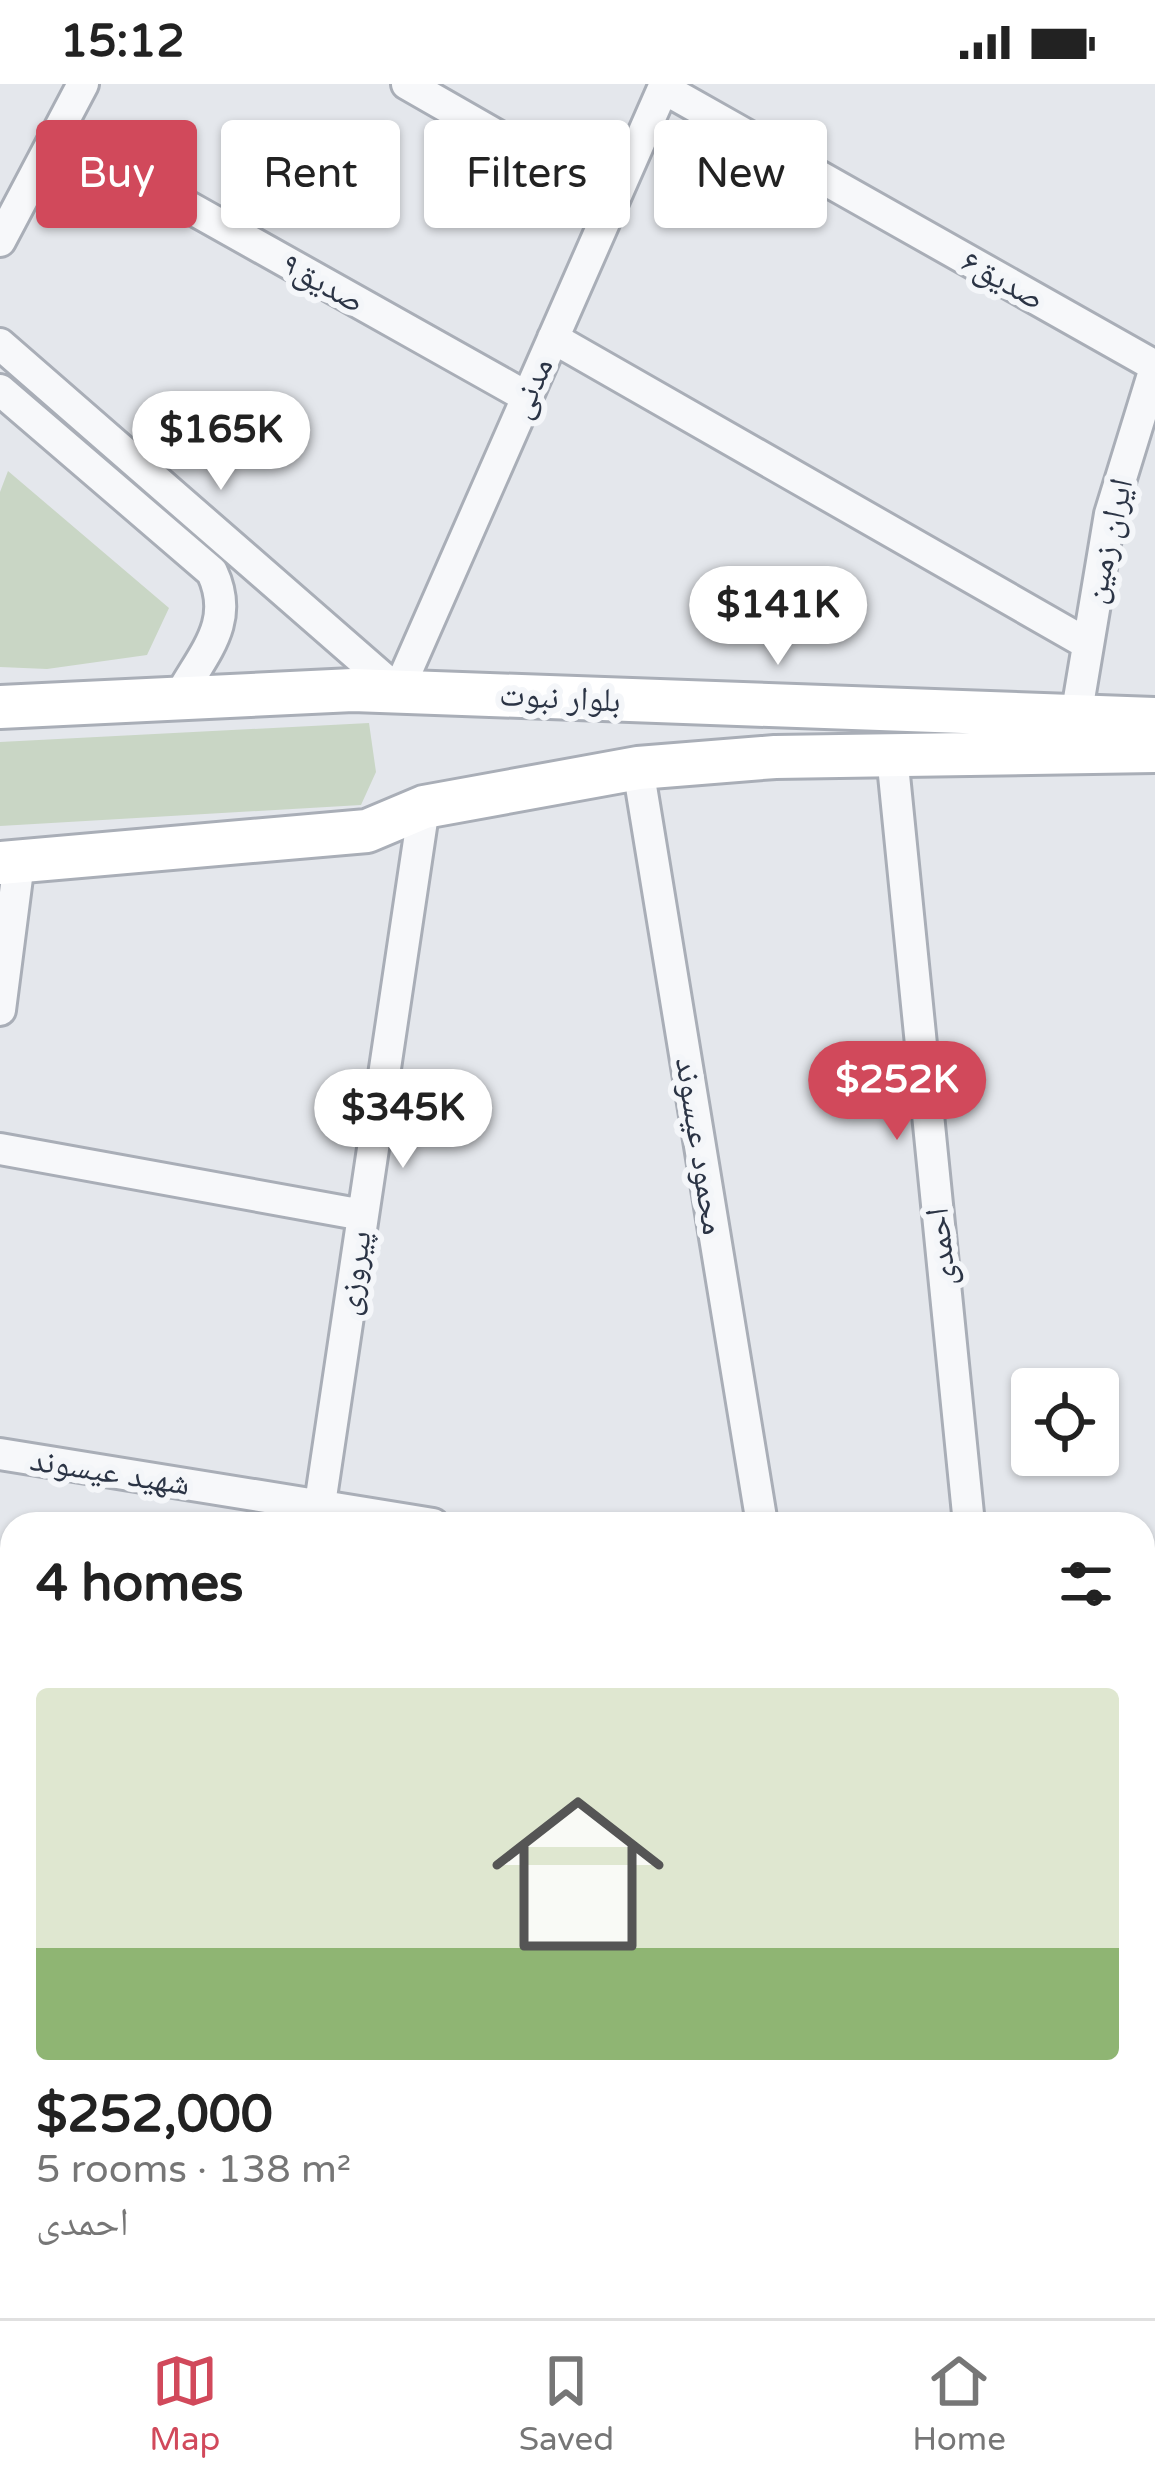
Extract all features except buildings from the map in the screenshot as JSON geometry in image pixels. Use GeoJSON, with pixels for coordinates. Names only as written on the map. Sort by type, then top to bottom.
{"type":"FeatureCollection","features":[{"type":"Feature","properties":{"kind":"main road","name":"بلوار نبوت"},"geometry":{"type":"LineString","coordinates":[[0,707],[398,691],[1155,719]]}},
{"type":"Feature","properties":{"kind":"main road"},"geometry":{"type":"LineString","coordinates":[[10,863],[368,831],[424,807],[638,768],[775,757],[1155,751]]}},
{"type":"Feature","properties":{"kind":"street"},"geometry":{"type":"LineString","coordinates":[[64,120],[82,84]]}},
{"type":"Feature","properties":{"kind":"street"},"geometry":{"type":"LineString","coordinates":[[406,84],[469,120]]}},
{"type":"Feature","properties":{"kind":"street","name":"مدنی"},"geometry":{"type":"LineString","coordinates":[[630,163],[664,86]]}},
{"type":"Feature","properties":{"kind":"street","name":"صدیق۶"},"geometry":{"type":"LineString","coordinates":[[664,86],[1155,367]]}},
{"type":"Feature","properties":{"kind":"street"},"geometry":{"type":"LineString","coordinates":[[0,242],[36,174]]}},
{"type":"Feature","properties":{"kind":"street","name":"صدیق۹"},"geometry":{"type":"LineString","coordinates":[[197,212],[527,397]]}},
{"type":"Feature","properties":{"kind":"street","name":"مدنی"},"geometry":{"type":"LineString","coordinates":[[398,691],[602,228]]}},
{"type":"Feature","properties":{"kind":"street"},"geometry":{"type":"LineString","coordinates":[[554,338],[1086,643]]}},
{"type":"Feature","properties":{"kind":"street"},"geometry":{"type":"LineString","coordinates":[[0,344],[398,691]]}},
{"type":"Feature","properties":{"kind":"street","name":"ایران زمین"},"geometry":{"type":"LineString","coordinates":[[1076,717],[1110,514],[1155,367]]}},
{"type":"Feature","properties":{"kind":"street"},"geometry":{"type":"LineString","coordinates":[[0,390],[212,572],[224,598],[221,620],[178,699]]}},
{"type":"Feature","properties":{"kind":"street","name":"احمدی"},"geometry":{"type":"LineString","coordinates":[[892,755],[968,1512]]}},
{"type":"Feature","properties":{"kind":"street","name":"محمود عیسوند"},"geometry":{"type":"LineString","coordinates":[[638,768],[760,1512]]}},
{"type":"Feature","properties":{"kind":"street","name":"پیروزی"},"geometry":{"type":"LineString","coordinates":[[318,1512],[424,807]]}},
{"type":"Feature","properties":{"kind":"street"},"geometry":{"type":"LineString","coordinates":[[0,1010],[10,863]]}},
{"type":"Feature","properties":{"kind":"street"},"geometry":{"type":"LineString","coordinates":[[0,1149],[363,1215]]}},
{"type":"Feature","properties":{"kind":"street","name":"شهید عیسوند"},"geometry":{"type":"LineString","coordinates":[[0,1454],[302,1512]]}},
{"type":"Feature","properties":{"kind":"green space"},"geometry":{"type":"Polygon","coordinates":[[[8,471],[169,608],[147,655],[47,669],[0,667],[0,492],[8,471]]]}},
{"type":"Feature","properties":{"kind":"green space"},"geometry":{"type":"Polygon","coordinates":[[[369,723],[376,772],[361,805],[0,826],[0,742],[369,723]]]}}]}
